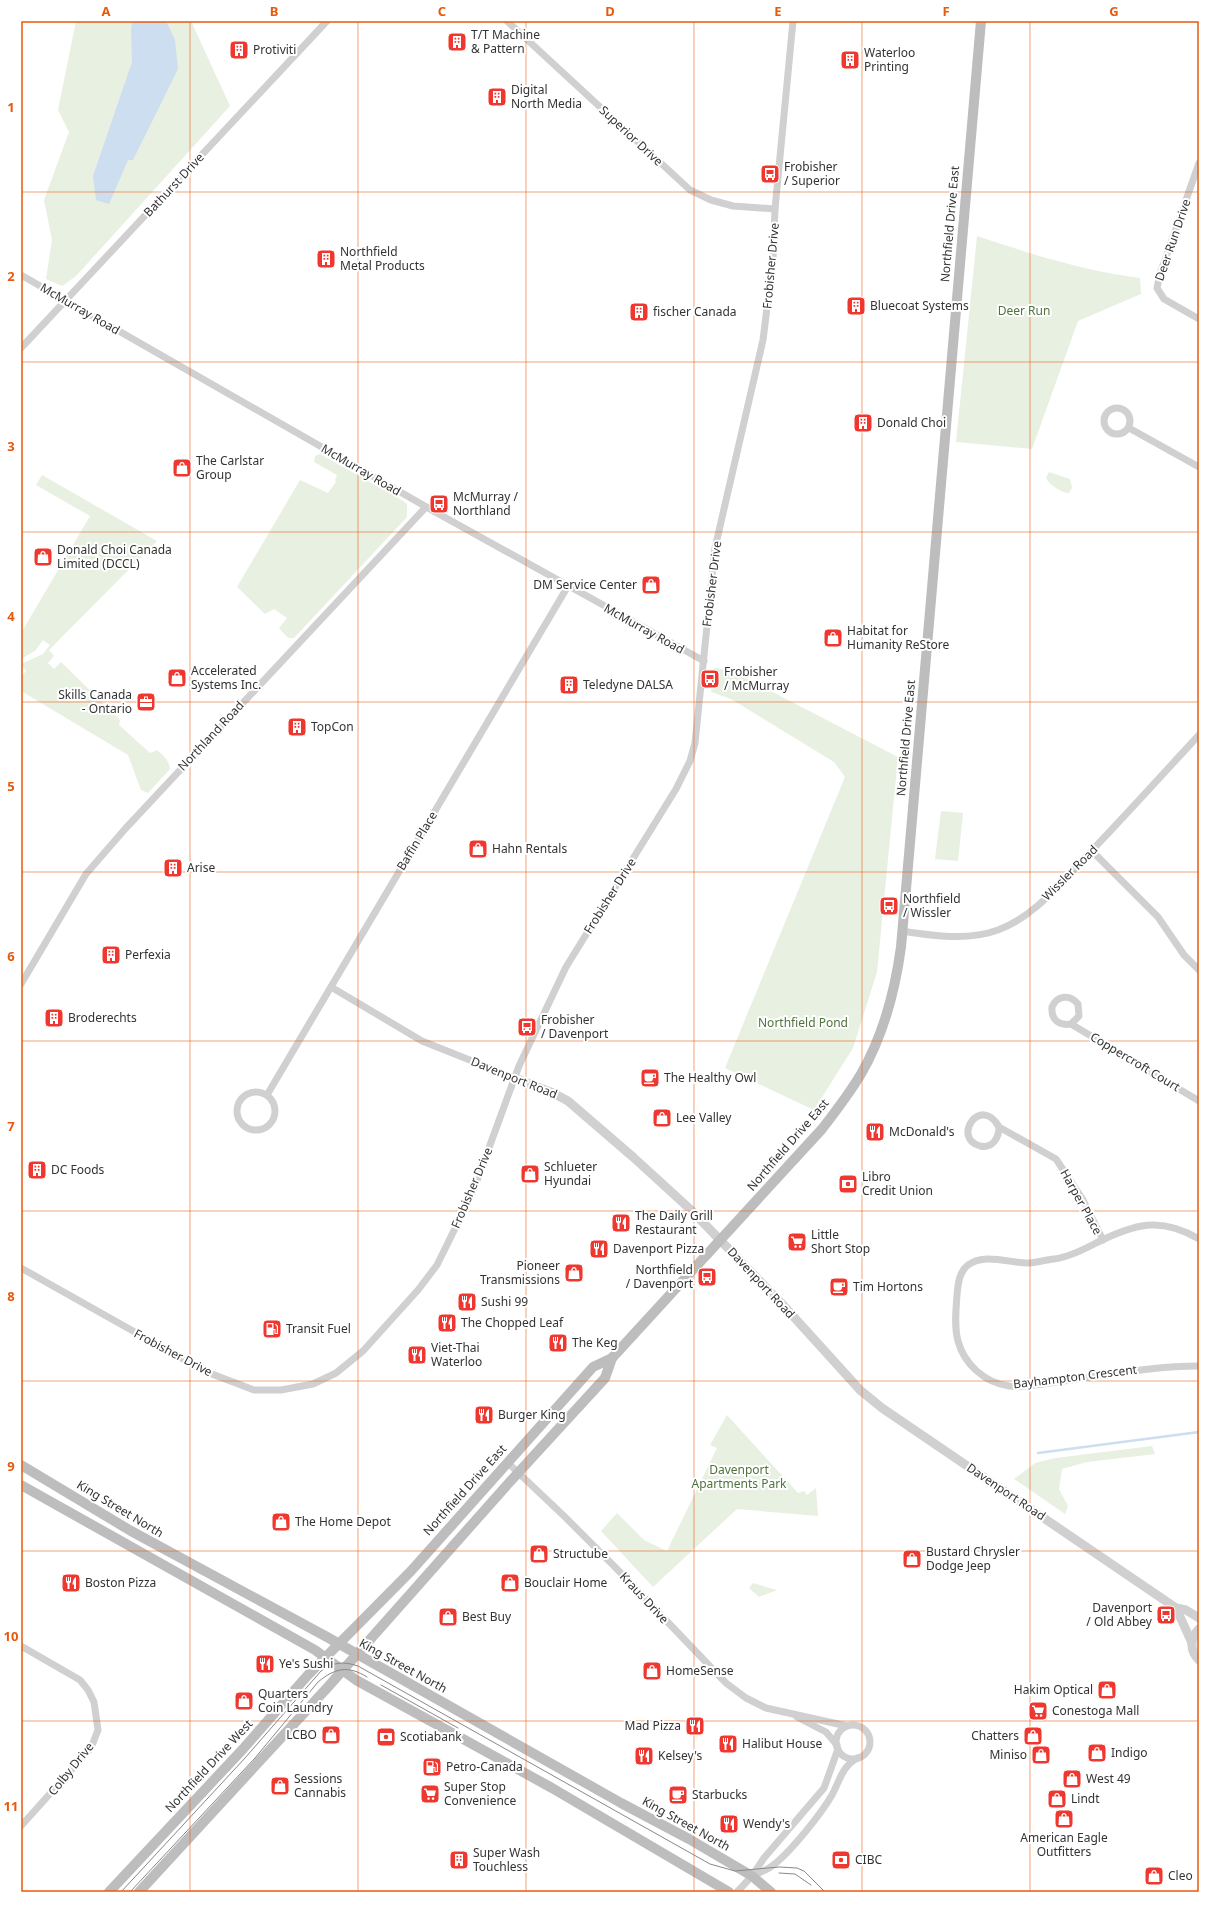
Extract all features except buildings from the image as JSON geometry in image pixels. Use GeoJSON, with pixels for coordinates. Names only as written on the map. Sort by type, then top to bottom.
{"type":"FeatureCollection","features":[{"type":"Feature","properties":{"kind":"main road","name":"Northfield Drive East"},"geometry":{"type":"LineString","coordinates":[[325,1657],[340,1645],[411,1571],[593,1367],[612,1358],[822,1129],[846,1098],[861,1073],[881,1031],[898,972],[981,21]]}},
{"type":"Feature","properties":{"kind":"main road","name":"Northfield Drive East"},"geometry":{"type":"LineString","coordinates":[[342,1669],[518,1472],[606,1378],[612,1358]]}},
{"type":"Feature","properties":{"kind":"main road","name":"King Street North"},"geometry":{"type":"LineString","coordinates":[[21,1465],[144,1538],[340,1645],[621,1803],[689,1839],[752,1876],[771,1892]]}},
{"type":"Feature","properties":{"kind":"main road"},"geometry":{"type":"LineString","coordinates":[[21,1485],[315,1650],[356,1680],[552,1788],[729,1892]]}},
{"type":"Feature","properties":{"kind":"main road","name":"Northfield Drive West"},"geometry":{"type":"LineString","coordinates":[[109,1892],[243,1749],[325,1657]]}},
{"type":"Feature","properties":{"kind":"main road"},"geometry":{"type":"LineString","coordinates":[[139,1892],[342,1669]]}},
{"type":"Feature","properties":{"kind":"street","name":"Bathurst Drive"},"geometry":{"type":"LineString","coordinates":[[21,348],[327,21]]}},
{"type":"Feature","properties":{"kind":"street","name":"Superior Drive"},"geometry":{"type":"LineString","coordinates":[[507,21],[690,190],[711,200],[733,206],[775,210]]}},
{"type":"Feature","properties":{"kind":"street","name":"Frobisher Drive"},"geometry":{"type":"LineString","coordinates":[[21,1268],[204,1371],[254,1390],[281,1390],[313,1384],[336,1373],[363,1351],[418,1290],[437,1265],[472,1194],[519,1066],[566,967],[676,789],[690,761],[695,743],[715,548],[763,340],[773,259],[775,210],[793,21]]}},
{"type":"Feature","properties":{"kind":"street","name":"Deer Run Drive"},"geometry":{"type":"LineString","coordinates":[[1199,163],[1156,288],[1164,299],[1199,319]]}},
{"type":"Feature","properties":{"kind":"street","name":"McMurray Road"},"geometry":{"type":"LineString","coordinates":[[21,275],[426,507],[704,661]]}},
{"type":"Feature","properties":{"kind":"street"},"geometry":{"type":"LineString","coordinates":[[1129,428],[1199,467]]}},
{"type":"Feature","properties":{"kind":"street","name":"Northland Road"},"geometry":{"type":"LineString","coordinates":[[21,984],[86,874],[125,829],[426,507]]}},
{"type":"Feature","properties":{"kind":"street","name":"Baffin Place"},"geometry":{"type":"LineString","coordinates":[[267,1095],[568,586]]}},
{"type":"Feature","properties":{"kind":"street","name":"Wissler Road"},"geometry":{"type":"LineString","coordinates":[[902,931],[969,936],[998,930],[1012,924],[1036,907],[1092,851],[1199,735]]}},
{"type":"Feature","properties":{"kind":"street"},"geometry":{"type":"LineString","coordinates":[[1092,851],[1158,917],[1184,955],[1199,970]]}},
{"type":"Feature","properties":{"kind":"street","name":"Davenport Road"},"geometry":{"type":"LineString","coordinates":[[331,987],[422,1041],[553,1093],[576,1107],[691,1210],[831,1356],[860,1390],[882,1408],[1176,1608],[1186,1610],[1199,1618]]}},
{"type":"Feature","properties":{"kind":"street","name":"Coppercroft Court"},"geometry":{"type":"LineString","coordinates":[[1071,1024],[1079,1016],[1078,1004],[1072,998],[1059,998],[1052,1007],[1053,1018],[1060,1024],[1071,1024],[1199,1101]]}},
{"type":"Feature","properties":{"kind":"street"},"geometry":{"type":"LineString","coordinates":[[255,1092],[267,1095],[275,1107],[273,1121],[268,1126],[258,1130],[245,1127],[238,1119],[237,1112],[241,1099],[248,1093],[255,1092]]}},
{"type":"Feature","properties":{"kind":"street","name":"Harper Place"},"geometry":{"type":"LineString","coordinates":[[999,1127],[999,1135],[996,1140],[987,1146],[981,1146],[974,1143],[968,1134],[968,1125],[971,1120],[982,1115],[990,1116],[995,1120],[999,1127],[1056,1159],[1083,1200],[1103,1240]]}},
{"type":"Feature","properties":{"kind":"street","name":"Bayhampton Crescent"},"geometry":{"type":"LineString","coordinates":[[1199,1239],[1171,1226],[1152,1224],[1130,1227],[1077,1253],[1059,1259],[1030,1263],[989,1259],[978,1260],[968,1264],[961,1272],[956,1306],[957,1340],[966,1359],[981,1375],[994,1382],[1010,1386],[1040,1384],[1168,1366],[1199,1366]]}},
{"type":"Feature","properties":{"kind":"street","name":"Kraus Drive"},"geometry":{"type":"LineString","coordinates":[[507,1462],[605,1557],[726,1683],[746,1698],[766,1708],[847,1726]]}},
{"type":"Feature","properties":{"kind":"street"},"geometry":{"type":"LineString","coordinates":[[1176,1608],[1192,1643],[1193,1652],[1199,1660]]}},
{"type":"Feature","properties":{"kind":"street"},"geometry":{"type":"LineString","coordinates":[[1192,1643],[1193,1638],[1199,1629]]}},
{"type":"Feature","properties":{"kind":"street","name":"Colby Drive"},"geometry":{"type":"LineString","coordinates":[[21,1646],[80,1680],[88,1690],[94,1702],[98,1730],[91,1748],[85,1756],[21,1826]]}},
{"type":"Feature","properties":{"kind":"street","name":"Kraus Drive"},"geometry":{"type":"LineString","coordinates":[[793,1715],[826,1732],[837,1747]]}},
{"type":"Feature","properties":{"kind":"street"},"geometry":{"type":"LineString","coordinates":[[737,1892],[752,1876],[764,1858],[824,1788],[837,1747],[838,1734],[847,1726],[854,1725],[861,1727],[869,1736],[870,1743],[868,1749],[863,1755],[847,1765],[842,1772],[832,1795],[814,1821],[779,1860],[770,1868],[752,1876]]}},
{"type":"Feature","properties":{"kind":"street"},"geometry":{"type":"LineString","coordinates":[[837,1747],[846,1757],[857,1758]]}},
{"type":"Feature","properties":{"kind":"green space"},"geometry":{"type":"Polygon","coordinates":[[[76,21],[191,21],[230,106],[76,276],[62,286],[46,279],[52,240],[44,200],[69,132],[58,110],[76,21]]]}},
{"type":"Feature","properties":{"kind":"green space","name":"Deer Run"},"geometry":{"type":"Polygon","coordinates":[[[977,236],[1078,266],[1140,278],[1141,294],[1078,321],[1032,449],[956,442],[977,236]]]}},
{"type":"Feature","properties":{"kind":"green space"},"geometry":{"type":"Polygon","coordinates":[[[320,454],[407,504],[407,517],[294,638],[288,638],[279,628],[287,618],[274,609],[265,614],[237,587],[300,480],[328,493],[336,482],[335,480],[337,475],[314,462],[315,456],[320,454]]]}},
{"type":"Feature","properties":{"kind":"green space"},"geometry":{"type":"Polygon","coordinates":[[[1049,472],[1070,479],[1072,488],[1069,493],[1059,490],[1048,481],[1046,478],[1049,472]]]}},
{"type":"Feature","properties":{"kind":"green space"},"geometry":{"type":"Polygon","coordinates":[[[42,475],[157,541],[49,650],[54,656],[48,663],[54,669],[61,662],[120,720],[119,725],[150,753],[157,750],[165,758],[170,769],[148,793],[141,790],[128,755],[21,691],[21,677],[26,671],[21,664],[43,654],[50,645],[43,640],[35,651],[21,659],[21,633],[90,516],[36,485],[42,475]]]}},
{"type":"Feature","properties":{"kind":"green space","name":"Northfield Pond"},"geometry":{"type":"Polygon","coordinates":[[[714,668],[730,670],[898,757],[877,972],[853,1048],[814,1110],[725,1068],[845,777],[834,762],[731,699],[711,692],[714,668]]]}},
{"type":"Feature","properties":{"kind":"green space"},"geometry":{"type":"Polygon","coordinates":[[[941,811],[963,813],[958,861],[935,859],[941,811]]]}},
{"type":"Feature","properties":{"kind":"green space","name":"Davenport Apartments Park"},"geometry":{"type":"Polygon","coordinates":[[[727,1415],[798,1493],[804,1491],[807,1495],[816,1488],[818,1516],[737,1509],[653,1587],[601,1531],[617,1513],[644,1540],[667,1551],[717,1448],[710,1445],[727,1415]]]}},
{"type":"Feature","properties":{"kind":"green space"},"geometry":{"type":"Polygon","coordinates":[[[1152,1446],[1155,1454],[1087,1462],[1062,1469],[1059,1489],[1068,1506],[1065,1514],[1014,1479],[1035,1463],[1055,1458],[1152,1446]]]}},
{"type":"Feature","properties":{"kind":"green space"},"geometry":{"type":"Polygon","coordinates":[[[753,1583],[777,1590],[759,1597],[749,1588],[753,1583]]]}},
{"type":"Feature","properties":{"kind":"water"},"geometry":{"type":"Polygon","coordinates":[[[132,21],[166,21],[175,40],[178,69],[133,160],[128,160],[109,204],[96,200],[93,176],[132,62],[132,21]]]}},
{"type":"Feature","properties":{"kind":"waterway"},"geometry":{"type":"LineString","coordinates":[[1038,1453],[1199,1432]]}},
{"type":"Feature","properties":{"kind":"tram line"},"geometry":{"type":"LineString","coordinates":[[121,1892],[245,1758],[321,1671],[339,1663],[348,1663],[358,1666],[710,1864],[735,1871],[779,1867],[797,1868],[804,1871],[825,1892]]}},
{"type":"Feature","properties":{"kind":"tram line"},"geometry":{"type":"LineString","coordinates":[[130,1892],[255,1758],[318,1682],[324,1677],[336,1671],[342,1670],[354,1671],[367,1677]]}},
{"type":"Feature","properties":{"kind":"tram line"},"geometry":{"type":"LineString","coordinates":[[381,1685],[458,1728]]}},
{"type":"Feature","properties":{"kind":"tram line"},"geometry":{"type":"LineString","coordinates":[[779,1873],[795,1874],[811,1885]]}},
{"type":"Feature","properties":{"kind":"place","name":"T/T Machine & Pattern"},"geometry":{"type":"Point","coordinates":[457,42]}},
{"type":"Feature","properties":{"kind":"place","name":"Protiviti"},"geometry":{"type":"Point","coordinates":[239,50]}},
{"type":"Feature","properties":{"kind":"place","name":"Waterloo Printing"},"geometry":{"type":"Point","coordinates":[850,60]}},
{"type":"Feature","properties":{"kind":"place","name":"Digital North Media"},"geometry":{"type":"Point","coordinates":[497,97]}},
{"type":"Feature","properties":{"kind":"place","name":"Frobisher / Superior"},"geometry":{"type":"Point","coordinates":[770,174]}},
{"type":"Feature","properties":{"kind":"place","name":"Northfield Metal Products"},"geometry":{"type":"Point","coordinates":[326,259]}},
{"type":"Feature","properties":{"kind":"place","name":"Bluecoat Systems"},"geometry":{"type":"Point","coordinates":[856,306]}},
{"type":"Feature","properties":{"kind":"place","name":"fischer Canada"},"geometry":{"type":"Point","coordinates":[639,312]}},
{"type":"Feature","properties":{"kind":"place","name":"Donald Choi"},"geometry":{"type":"Point","coordinates":[863,423]}},
{"type":"Feature","properties":{"kind":"place","name":"The Carlstar Group"},"geometry":{"type":"Point","coordinates":[182,468]}},
{"type":"Feature","properties":{"kind":"place","name":"McMurray / Northland"},"geometry":{"type":"Point","coordinates":[439,504]}},
{"type":"Feature","properties":{"kind":"place","name":"Donald Choi Canada Limited (DCCL)"},"geometry":{"type":"Point","coordinates":[43,557]}},
{"type":"Feature","properties":{"kind":"place","name":"DM Service Center"},"geometry":{"type":"Point","coordinates":[651,585]}},
{"type":"Feature","properties":{"kind":"place","name":"Habitat for Humanity ReStore"},"geometry":{"type":"Point","coordinates":[833,638]}},
{"type":"Feature","properties":{"kind":"place","name":"Accelerated Systems Inc."},"geometry":{"type":"Point","coordinates":[177,678]}},
{"type":"Feature","properties":{"kind":"place","name":"Frobisher / McMurray"},"geometry":{"type":"Point","coordinates":[710,679]}},
{"type":"Feature","properties":{"kind":"place","name":"Teledyne DALSA"},"geometry":{"type":"Point","coordinates":[569,685]}},
{"type":"Feature","properties":{"kind":"place","name":"Skills Canada - Ontario"},"geometry":{"type":"Point","coordinates":[146,702]}},
{"type":"Feature","properties":{"kind":"place","name":"TopCon"},"geometry":{"type":"Point","coordinates":[297,727]}},
{"type":"Feature","properties":{"kind":"place","name":"Hahn Rentals"},"geometry":{"type":"Point","coordinates":[478,849]}},
{"type":"Feature","properties":{"kind":"place","name":"Arise"},"geometry":{"type":"Point","coordinates":[173,868]}},
{"type":"Feature","properties":{"kind":"place","name":"Northfield / Wissler"},"geometry":{"type":"Point","coordinates":[889,906]}},
{"type":"Feature","properties":{"kind":"place","name":"Perfexia"},"geometry":{"type":"Point","coordinates":[111,955]}},
{"type":"Feature","properties":{"kind":"place","name":"Broderechts"},"geometry":{"type":"Point","coordinates":[54,1018]}},
{"type":"Feature","properties":{"kind":"place","name":"Frobisher / Davenport"},"geometry":{"type":"Point","coordinates":[527,1027]}},
{"type":"Feature","properties":{"kind":"place","name":"The Healthy Owl"},"geometry":{"type":"Point","coordinates":[650,1078]}},
{"type":"Feature","properties":{"kind":"place","name":"Lee Valley"},"geometry":{"type":"Point","coordinates":[662,1118]}},
{"type":"Feature","properties":{"kind":"place","name":"McDonald's"},"geometry":{"type":"Point","coordinates":[875,1132]}},
{"type":"Feature","properties":{"kind":"place","name":"DC Foods"},"geometry":{"type":"Point","coordinates":[37,1170]}},
{"type":"Feature","properties":{"kind":"place","name":"Schlueter Hyundai"},"geometry":{"type":"Point","coordinates":[530,1174]}},
{"type":"Feature","properties":{"kind":"place","name":"Libro Credit Union"},"geometry":{"type":"Point","coordinates":[848,1184]}},
{"type":"Feature","properties":{"kind":"place","name":"The Daily Grill Restaurant"},"geometry":{"type":"Point","coordinates":[621,1223]}},
{"type":"Feature","properties":{"kind":"place","name":"Little Short Stop"},"geometry":{"type":"Point","coordinates":[797,1242]}},
{"type":"Feature","properties":{"kind":"place","name":"Davenport Pizza"},"geometry":{"type":"Point","coordinates":[599,1249]}},
{"type":"Feature","properties":{"kind":"place","name":"Pioneer Transmissions"},"geometry":{"type":"Point","coordinates":[574,1273]}},
{"type":"Feature","properties":{"kind":"place","name":"Northfield / Davenport"},"geometry":{"type":"Point","coordinates":[707,1277]}},
{"type":"Feature","properties":{"kind":"place","name":"Tim Hortons"},"geometry":{"type":"Point","coordinates":[839,1287]}},
{"type":"Feature","properties":{"kind":"place","name":"Sushi 99"},"geometry":{"type":"Point","coordinates":[467,1302]}},
{"type":"Feature","properties":{"kind":"place","name":"The Chopped Leaf"},"geometry":{"type":"Point","coordinates":[447,1323]}},
{"type":"Feature","properties":{"kind":"place","name":"Transit Fuel"},"geometry":{"type":"Point","coordinates":[272,1329]}},
{"type":"Feature","properties":{"kind":"place","name":"The Keg"},"geometry":{"type":"Point","coordinates":[558,1343]}},
{"type":"Feature","properties":{"kind":"place","name":"Viet-Thai Waterloo"},"geometry":{"type":"Point","coordinates":[417,1355]}},
{"type":"Feature","properties":{"kind":"place","name":"Burger King"},"geometry":{"type":"Point","coordinates":[484,1415]}},
{"type":"Feature","properties":{"kind":"place","name":"The Home Depot"},"geometry":{"type":"Point","coordinates":[281,1522]}},
{"type":"Feature","properties":{"kind":"place","name":"Structube"},"geometry":{"type":"Point","coordinates":[539,1554]}},
{"type":"Feature","properties":{"kind":"place","name":"Bustard Chrysler Dodge Jeep"},"geometry":{"type":"Point","coordinates":[912,1559]}},
{"type":"Feature","properties":{"kind":"place","name":"Boston Pizza"},"geometry":{"type":"Point","coordinates":[71,1583]}},
{"type":"Feature","properties":{"kind":"place","name":"Bouclair Home"},"geometry":{"type":"Point","coordinates":[510,1583]}},
{"type":"Feature","properties":{"kind":"place","name":"Davenport / Old Abbey"},"geometry":{"type":"Point","coordinates":[1166,1615]}},
{"type":"Feature","properties":{"kind":"place","name":"Best Buy"},"geometry":{"type":"Point","coordinates":[448,1617]}},
{"type":"Feature","properties":{"kind":"place","name":"Ye's Sushi"},"geometry":{"type":"Point","coordinates":[265,1664]}},
{"type":"Feature","properties":{"kind":"place","name":"HomeSense"},"geometry":{"type":"Point","coordinates":[652,1671]}},
{"type":"Feature","properties":{"kind":"place","name":"Hakim Optical"},"geometry":{"type":"Point","coordinates":[1107,1690]}},
{"type":"Feature","properties":{"kind":"place","name":"Quarters Coin Laundry"},"geometry":{"type":"Point","coordinates":[244,1701]}},
{"type":"Feature","properties":{"kind":"place","name":"Conestoga Mall"},"geometry":{"type":"Point","coordinates":[1038,1711]}},
{"type":"Feature","properties":{"kind":"place","name":"Mad Pizza"},"geometry":{"type":"Point","coordinates":[695,1726]}},
{"type":"Feature","properties":{"kind":"place","name":"LCBO"},"geometry":{"type":"Point","coordinates":[331,1735]}},
{"type":"Feature","properties":{"kind":"place","name":"Chatters"},"geometry":{"type":"Point","coordinates":[1033,1736]}},
{"type":"Feature","properties":{"kind":"place","name":"Scotiabank"},"geometry":{"type":"Point","coordinates":[386,1737]}},
{"type":"Feature","properties":{"kind":"place","name":"Halibut House"},"geometry":{"type":"Point","coordinates":[728,1744]}},
{"type":"Feature","properties":{"kind":"place","name":"Indigo"},"geometry":{"type":"Point","coordinates":[1097,1753]}},
{"type":"Feature","properties":{"kind":"place","name":"Miniso"},"geometry":{"type":"Point","coordinates":[1041,1755]}},
{"type":"Feature","properties":{"kind":"place","name":"Kelsey's"},"geometry":{"type":"Point","coordinates":[644,1756]}},
{"type":"Feature","properties":{"kind":"place","name":"Petro-Canada"},"geometry":{"type":"Point","coordinates":[432,1767]}},
{"type":"Feature","properties":{"kind":"place","name":"West 49"},"geometry":{"type":"Point","coordinates":[1072,1779]}},
{"type":"Feature","properties":{"kind":"place","name":"Sessions Cannabis"},"geometry":{"type":"Point","coordinates":[280,1786]}},
{"type":"Feature","properties":{"kind":"place","name":"Super Stop Convenience"},"geometry":{"type":"Point","coordinates":[430,1794]}},
{"type":"Feature","properties":{"kind":"place","name":"Starbucks"},"geometry":{"type":"Point","coordinates":[678,1795]}},
{"type":"Feature","properties":{"kind":"place","name":"Lindt"},"geometry":{"type":"Point","coordinates":[1057,1799]}},
{"type":"Feature","properties":{"kind":"place","name":"American Eagle Outfitters"},"geometry":{"type":"Point","coordinates":[1064,1819]}},
{"type":"Feature","properties":{"kind":"place","name":"Wendy's"},"geometry":{"type":"Point","coordinates":[729,1824]}},
{"type":"Feature","properties":{"kind":"place","name":"Super Wash Touchless"},"geometry":{"type":"Point","coordinates":[459,1860]}},
{"type":"Feature","properties":{"kind":"place","name":"CIBC"},"geometry":{"type":"Point","coordinates":[841,1860]}},
{"type":"Feature","properties":{"kind":"place","name":"Cleo"},"geometry":{"type":"Point","coordinates":[1154,1876]}}]}
